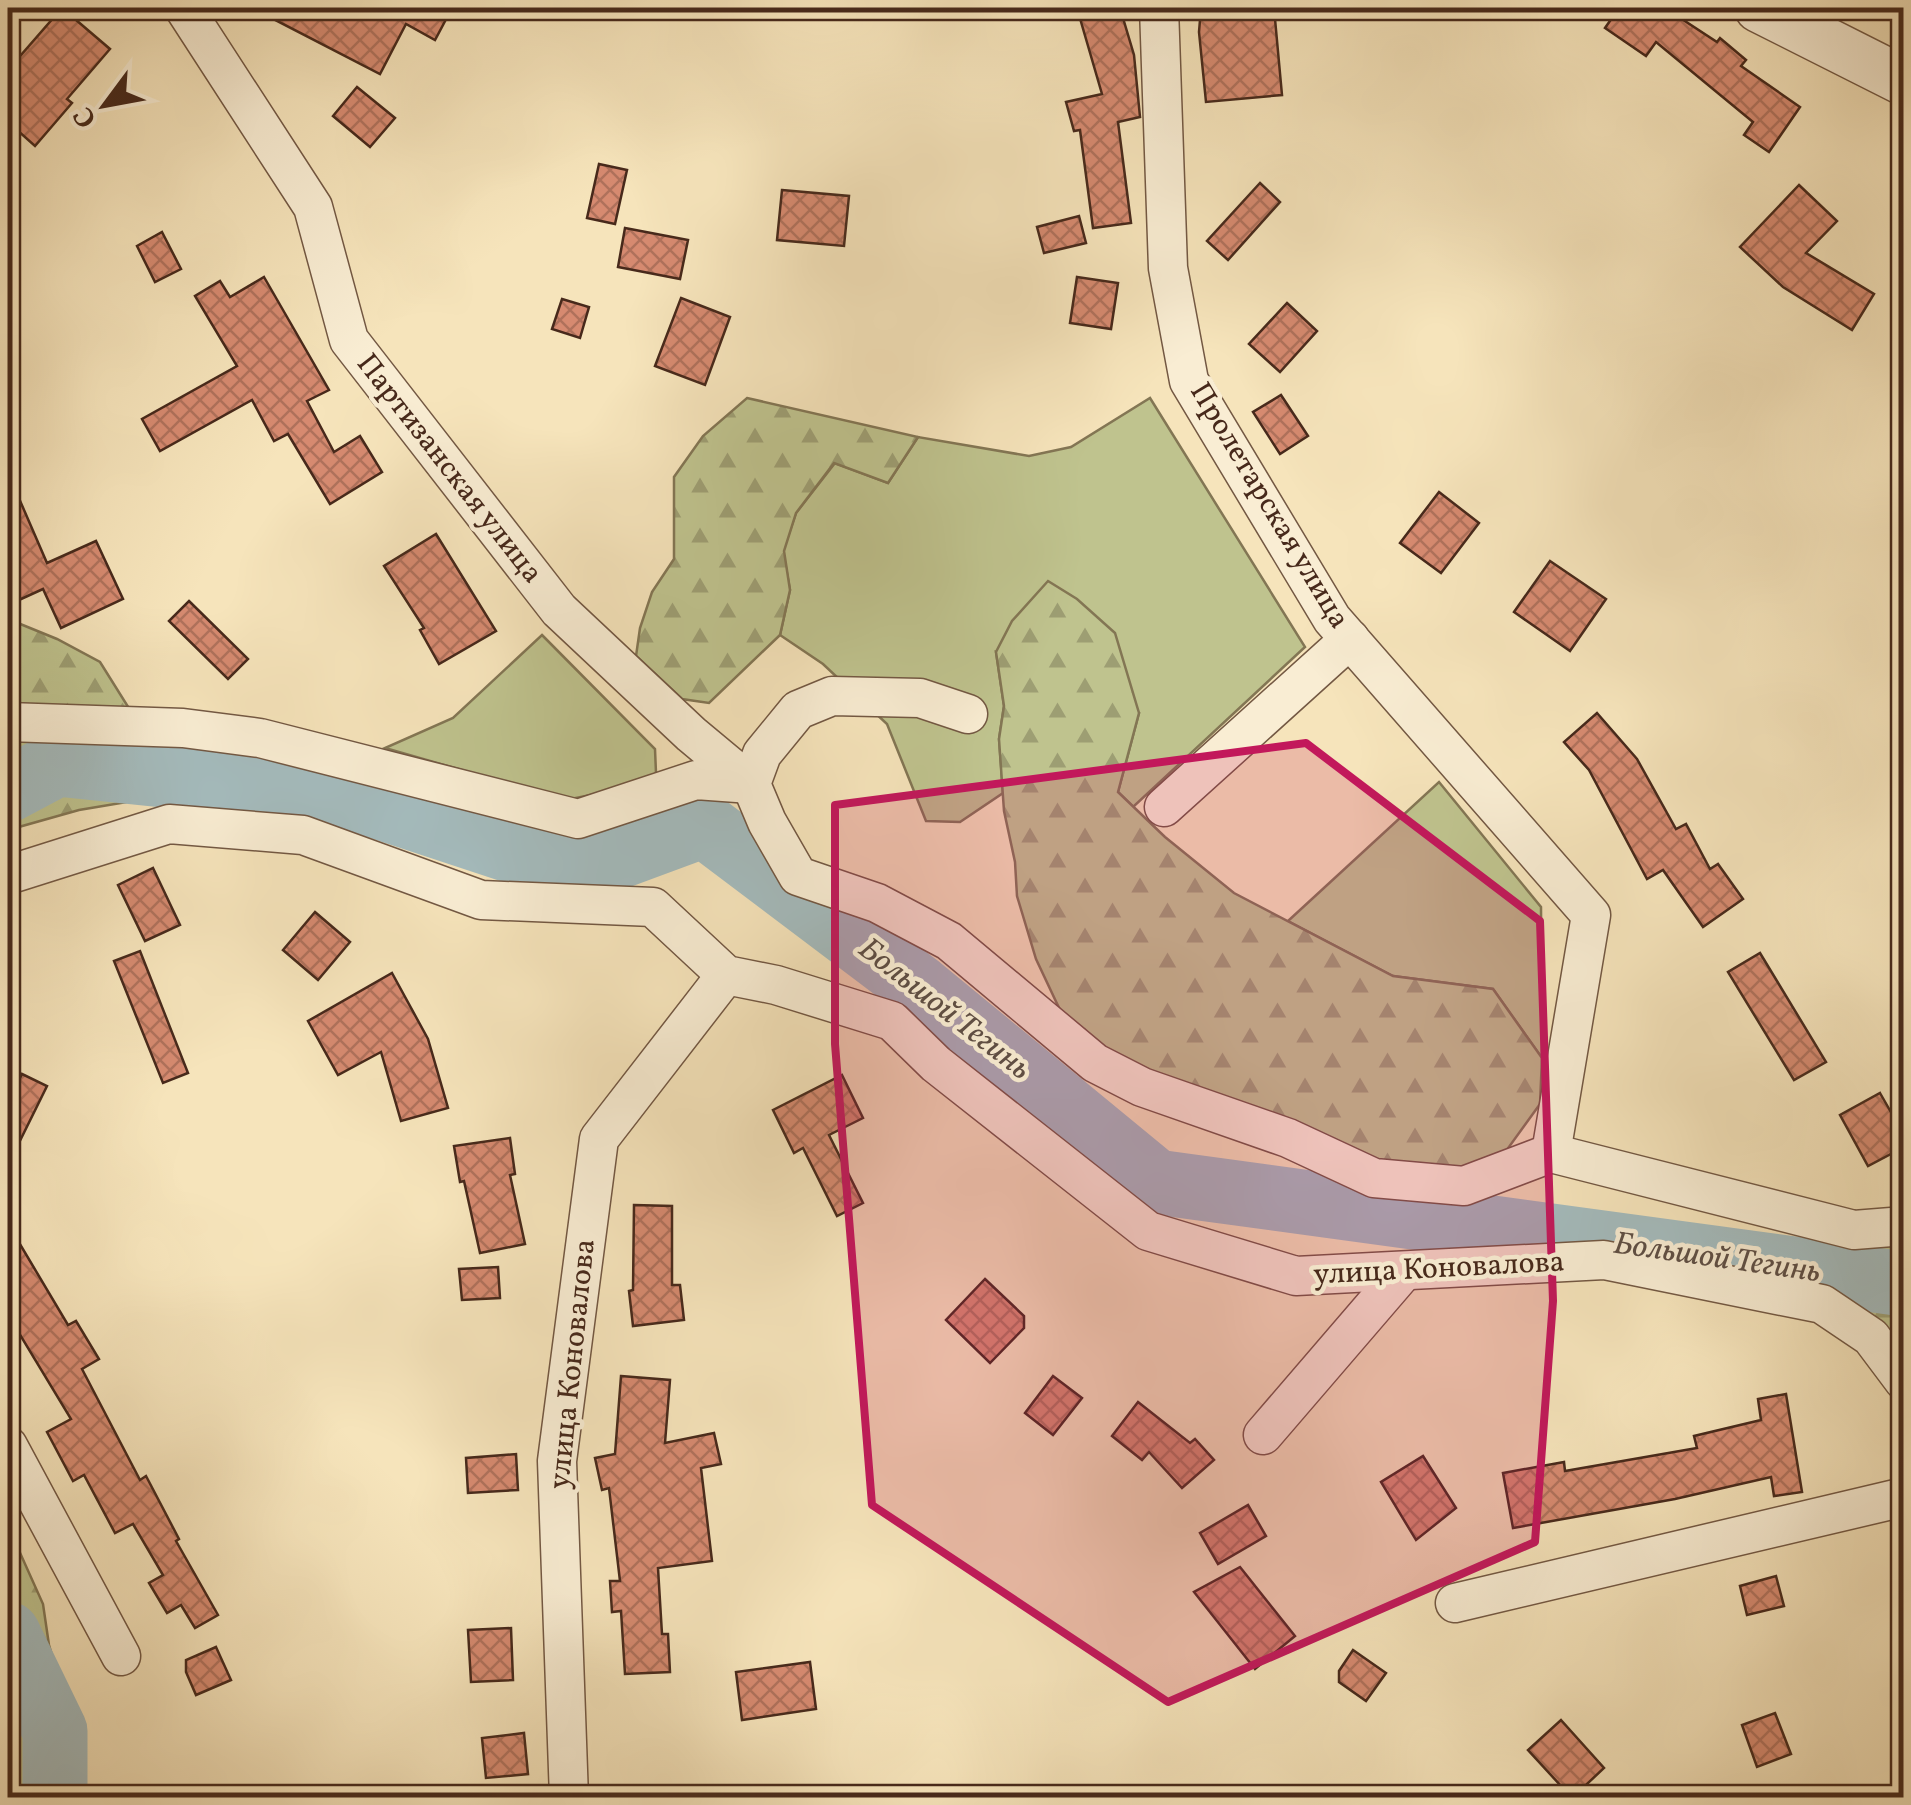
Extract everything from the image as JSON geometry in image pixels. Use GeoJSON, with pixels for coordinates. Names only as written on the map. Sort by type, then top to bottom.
{"type":"FeatureCollection","features":[{"type":"Feature","properties":{"kind":"street","name":"Партизанская улица"},"geometry":{"type":"LineString","coordinates":[[184,8],[313,207],[350,340],[558,610],[691,734],[751,784]]}},
{"type":"Feature","properties":{"kind":"street","name":"Пролетарская улица"},"geometry":{"type":"LineString","coordinates":[[1158,8],[1168,268],[1190,381],[1332,619],[1591,915],[1551,1153]]}},
{"type":"Feature","properties":{"kind":"street"},"geometry":{"type":"LineString","coordinates":[[1776,17],[1901,61]]}},
{"type":"Feature","properties":{"kind":"street"},"geometry":{"type":"LineString","coordinates":[[1164,807],[1350,639]]}},
{"type":"Feature","properties":{"kind":"street"},"geometry":{"type":"LineString","coordinates":[[968,714],[920,698],[832,696],[798,710],[762,754],[751,784],[767,822],[798,876],[877,903],[949,941],[1095,1063],[1142,1087],[1288,1138],[1374,1178],[1464,1186],[1551,1153],[1854,1230],[1904,1226]]}},
{"type":"Feature","properties":{"kind":"street"},"geometry":{"type":"LineString","coordinates":[[8,722],[183,728],[260,738],[578,818],[696,780],[751,784]]}},
{"type":"Feature","properties":{"kind":"street"},"geometry":{"type":"LineString","coordinates":[[8,875],[169,824],[303,835],[480,900],[652,907],[726,975]]}},
{"type":"Feature","properties":{"kind":"street","name":"улица Коновалова"},"geometry":{"type":"LineString","coordinates":[[569,1798],[557,1460],[599,1139],[726,975],[776,985],[892,1021],[936,1064],[1148,1231],[1296,1276],[1604,1260],[1822,1304],[1871,1337],[1904,1381]]}},
{"type":"Feature","properties":{"kind":"street"},"geometry":{"type":"LineString","coordinates":[[1263,1435],[1404,1271]]}},
{"type":"Feature","properties":{"kind":"street"},"geometry":{"type":"LineString","coordinates":[[8,1446],[121,1656]]}},
{"type":"Feature","properties":{"kind":"street"},"geometry":{"type":"LineString","coordinates":[[1454,1604],[1904,1498]]}},
{"type":"Feature","properties":{"kind":"highlighted area"},"geometry":{"type":"Polygon","coordinates":[[[1306,743],[1540,921],[1553,1301],[1535,1542],[1168,1702],[872,1505],[835,1044],[835,805],[1306,743]]]}},
{"type":"Feature","properties":{"kind":"green space"},"geometry":{"type":"Polygon","coordinates":[[[747,398],[918,437],[888,483],[834,463],[796,513],[784,551],[790,590],[780,635],[709,703],[682,699],[636,656],[640,628],[652,592],[674,559],[674,477],[703,436],[747,398]]]}},
{"type":"Feature","properties":{"kind":"green space"},"geometry":{"type":"Polygon","coordinates":[[[1150,398],[1305,647],[1133,807],[1118,792],[1139,713],[996,652],[1004,706],[999,739],[1003,793],[960,822],[926,821],[887,724],[823,664],[780,635],[790,590],[783,551],[796,513],[835,463],[888,483],[918,437],[1029,456],[1071,447],[1150,398]]]}},
{"type":"Feature","properties":{"kind":"green space"},"geometry":{"type":"Polygon","coordinates":[[[1048,581],[1077,599],[1115,633],[1139,713],[1118,792],[1165,837],[1234,893],[1393,976],[1493,989],[1542,1058],[1540,1104],[1501,1158],[1419,1179],[1101,1057],[1060,1010],[1036,959],[1017,896],[1015,862],[1004,811],[999,739],[1004,706],[996,652],[1012,621],[1048,581]]]}},
{"type":"Feature","properties":{"kind":"green space"},"geometry":{"type":"Polygon","coordinates":[[[8,619],[100,662],[157,753],[157,797],[79,810],[8,830],[8,619]]]}},
{"type":"Feature","properties":{"kind":"green space"},"geometry":{"type":"Polygon","coordinates":[[[542,635],[655,749],[656,773],[640,785],[566,800],[385,748],[453,718],[542,635]]]}},
{"type":"Feature","properties":{"kind":"green space"},"geometry":{"type":"Polygon","coordinates":[[[1439,782],[1541,907],[1542,1058],[1493,989],[1393,976],[1288,921],[1439,782]]]}},
{"type":"Feature","properties":{"kind":"green space"},"geometry":{"type":"Polygon","coordinates":[[[1903,1226],[1903,1381],[1822,1304],[1854,1230],[1903,1226]]]}},
{"type":"Feature","properties":{"kind":"green space"},"geometry":{"type":"Polygon","coordinates":[[[8,1526],[43,1604],[49,1645],[84,1763],[76,1797],[8,1797],[8,1526]]]}},
{"type":"Feature","properties":{"kind":"building"},"geometry":{"type":"Polygon","coordinates":[[[62,8],[110,49],[67,99],[72,103],[35,146],[8,122],[8,70],[62,8]]]}},
{"type":"Feature","properties":{"kind":"building"},"geometry":{"type":"Polygon","coordinates":[[[252,8],[452,8],[435,40],[406,24],[380,74],[252,8]]]}},
{"type":"Feature","properties":{"kind":"building"},"geometry":{"type":"Polygon","coordinates":[[[1077,8],[1120,8],[1134,55],[1140,117],[1118,122],[1131,223],[1093,228],[1080,130],[1074,131],[1066,102],[1102,94],[1077,8]]]}},
{"type":"Feature","properties":{"kind":"building"},"geometry":{"type":"Polygon","coordinates":[[[1201,8],[1274,8],[1282,95],[1206,102],[1199,32],[1201,8]]]}},
{"type":"Feature","properties":{"kind":"building"},"geometry":{"type":"Polygon","coordinates":[[[1619,8],[1665,8],[1717,42],[1720,38],[1746,60],[1741,66],[1800,107],[1769,152],[1744,135],[1753,122],[1656,42],[1646,56],[1605,28],[1619,8]]]}},
{"type":"Feature","properties":{"kind":"building"},"geometry":{"type":"Polygon","coordinates":[[[357,87],[395,118],[370,147],[333,116],[357,87]]]}},
{"type":"Feature","properties":{"kind":"building"},"geometry":{"type":"Polygon","coordinates":[[[599,164],[627,170],[615,224],[587,218],[599,164]]]}},
{"type":"Feature","properties":{"kind":"building"},"geometry":{"type":"Polygon","coordinates":[[[1260,183],[1280,202],[1228,260],[1207,241],[1260,183]]]}},
{"type":"Feature","properties":{"kind":"building"},"geometry":{"type":"Polygon","coordinates":[[[1799,185],[1837,221],[1806,253],[1874,294],[1852,330],[1783,287],[1740,247],[1799,185]]]}},
{"type":"Feature","properties":{"kind":"building"},"geometry":{"type":"Polygon","coordinates":[[[782,190],[849,196],[844,246],[777,240],[782,190]]]}},
{"type":"Feature","properties":{"kind":"building"},"geometry":{"type":"Polygon","coordinates":[[[1079,216],[1086,243],[1044,253],[1037,227],[1079,216]]]}},
{"type":"Feature","properties":{"kind":"building"},"geometry":{"type":"Polygon","coordinates":[[[625,228],[688,240],[680,279],[618,267],[625,228]]]}},
{"type":"Feature","properties":{"kind":"building"},"geometry":{"type":"Polygon","coordinates":[[[162,232],[181,269],[155,282],[137,246],[162,232]]]}},
{"type":"Feature","properties":{"kind":"building"},"geometry":{"type":"Polygon","coordinates":[[[264,277],[329,390],[307,401],[334,452],[360,436],[382,472],[330,504],[288,434],[274,441],[252,400],[160,451],[142,419],[237,366],[195,296],[220,281],[230,297],[264,277]]]}},
{"type":"Feature","properties":{"kind":"building"},"geometry":{"type":"Polygon","coordinates":[[[1077,277],[1118,283],[1111,329],[1070,323],[1077,277]]]}},
{"type":"Feature","properties":{"kind":"building"},"geometry":{"type":"Polygon","coordinates":[[[681,298],[730,317],[705,385],[655,366],[681,298]]]}},
{"type":"Feature","properties":{"kind":"building"},"geometry":{"type":"Polygon","coordinates":[[[562,299],[589,307],[580,338],[552,329],[562,299]]]}},
{"type":"Feature","properties":{"kind":"building"},"geometry":{"type":"Polygon","coordinates":[[[1287,303],[1317,331],[1280,372],[1249,344],[1287,303]]]}},
{"type":"Feature","properties":{"kind":"building"},"geometry":{"type":"Polygon","coordinates":[[[1281,395],[1308,436],[1280,454],[1253,412],[1281,395]]]}},
{"type":"Feature","properties":{"kind":"building"},"geometry":{"type":"Polygon","coordinates":[[[8,473],[47,563],[96,541],[123,599],[61,628],[43,589],[8,605],[8,473]]]}},
{"type":"Feature","properties":{"kind":"building"},"geometry":{"type":"Polygon","coordinates":[[[1439,492],[1479,523],[1441,573],[1400,543],[1439,492]]]}},
{"type":"Feature","properties":{"kind":"building"},"geometry":{"type":"Polygon","coordinates":[[[436,534],[496,631],[439,664],[420,630],[424,628],[384,566],[436,534]]]}},
{"type":"Feature","properties":{"kind":"building"},"geometry":{"type":"Polygon","coordinates":[[[1550,561],[1606,599],[1570,651],[1514,612],[1550,561]]]}},
{"type":"Feature","properties":{"kind":"building"},"geometry":{"type":"Polygon","coordinates":[[[189,601],[248,659],[228,679],[169,621],[189,601]]]}},
{"type":"Feature","properties":{"kind":"building"},"geometry":{"type":"Polygon","coordinates":[[[1597,713],[1637,759],[1676,829],[1686,824],[1710,869],[1718,864],[1743,899],[1703,927],[1663,870],[1647,879],[1589,770],[1564,742],[1597,713]]]}},
{"type":"Feature","properties":{"kind":"building"},"geometry":{"type":"Polygon","coordinates":[[[153,868],[180,925],[145,941],[118,885],[153,868]]]}},
{"type":"Feature","properties":{"kind":"building"},"geometry":{"type":"Polygon","coordinates":[[[315,912],[350,942],[318,980],[283,950],[315,912]]]}},
{"type":"Feature","properties":{"kind":"building"},"geometry":{"type":"Polygon","coordinates":[[[140,951],[188,1073],[163,1083],[114,961],[140,951]]]}},
{"type":"Feature","properties":{"kind":"building"},"geometry":{"type":"Polygon","coordinates":[[[1760,953],[1826,1062],[1794,1080],[1728,972],[1760,953]]]}},
{"type":"Feature","properties":{"kind":"building"},"geometry":{"type":"Polygon","coordinates":[[[392,973],[428,1039],[448,1108],[401,1121],[381,1052],[338,1075],[308,1021],[392,973]]]}},
{"type":"Feature","properties":{"kind":"building"},"geometry":{"type":"Polygon","coordinates":[[[22,1074],[47,1086],[8,1165],[8,1102],[22,1074]]]}},
{"type":"Feature","properties":{"kind":"building"},"geometry":{"type":"Polygon","coordinates":[[[842,1075],[863,1118],[829,1135],[863,1203],[837,1216],[803,1148],[794,1153],[773,1110],[842,1075]]]}},
{"type":"Feature","properties":{"kind":"building"},"geometry":{"type":"Polygon","coordinates":[[[1880,1093],[1904,1135],[1904,1147],[1868,1166],[1840,1115],[1880,1093]]]}},
{"type":"Feature","properties":{"kind":"building"},"geometry":{"type":"Polygon","coordinates":[[[510,1138],[515,1174],[510,1175],[525,1244],[480,1253],[454,1146],[510,1138]]]}},
{"type":"Feature","properties":{"kind":"building"},"geometry":{"type":"Polygon","coordinates":[[[634,1205],[672,1206],[672,1285],[680,1285],[684,1320],[633,1326],[629,1291],[633,1290],[634,1205]]]}},
{"type":"Feature","properties":{"kind":"building"},"geometry":{"type":"Polygon","coordinates":[[[8,1224],[68,1325],[76,1321],[99,1359],[82,1369],[140,1480],[146,1476],[179,1539],[176,1541],[218,1615],[195,1628],[181,1605],[167,1613],[149,1583],[163,1575],[133,1524],[115,1533],[84,1475],[73,1481],[47,1432],[71,1419],[8,1315],[8,1224]]]}},
{"type":"Feature","properties":{"kind":"building"},"geometry":{"type":"Polygon","coordinates":[[[498,1267],[500,1298],[462,1300],[459,1269],[498,1267]]]}},
{"type":"Feature","properties":{"kind":"building"},"geometry":{"type":"Polygon","coordinates":[[[985,1279],[1024,1316],[1024,1328],[990,1363],[946,1320],[985,1279]]]}},
{"type":"Feature","properties":{"kind":"building"},"geometry":{"type":"Polygon","coordinates":[[[621,1376],[670,1380],[665,1443],[714,1433],[721,1464],[701,1468],[712,1561],[658,1568],[662,1634],[668,1634],[670,1672],[625,1674],[621,1611],[612,1612],[610,1581],[620,1581],[609,1488],[602,1490],[595,1458],[615,1454],[621,1376]]]}},
{"type":"Feature","properties":{"kind":"building"},"geometry":{"type":"Polygon","coordinates":[[[1053,1376],[1082,1398],[1053,1435],[1025,1413],[1053,1376]]]}},
{"type":"Feature","properties":{"kind":"building"},"geometry":{"type":"Polygon","coordinates":[[[1786,1394],[1802,1492],[1774,1496],[1771,1477],[1513,1528],[1503,1473],[1564,1462],[1565,1471],[1697,1448],[1694,1436],[1761,1420],[1758,1399],[1786,1394]]]}},
{"type":"Feature","properties":{"kind":"building"},"geometry":{"type":"Polygon","coordinates":[[[1138,1402],[1190,1443],[1195,1439],[1214,1460],[1182,1488],[1149,1452],[1142,1460],[1112,1436],[1138,1402]]]}},
{"type":"Feature","properties":{"kind":"building"},"geometry":{"type":"Polygon","coordinates":[[[516,1454],[518,1490],[468,1493],[466,1458],[516,1454]]]}},
{"type":"Feature","properties":{"kind":"building"},"geometry":{"type":"Polygon","coordinates":[[[1423,1456],[1456,1508],[1416,1540],[1381,1482],[1423,1456]]]}},
{"type":"Feature","properties":{"kind":"building"},"geometry":{"type":"Polygon","coordinates":[[[1248,1505],[1266,1536],[1218,1564],[1200,1533],[1248,1505]]]}},
{"type":"Feature","properties":{"kind":"building"},"geometry":{"type":"Polygon","coordinates":[[[1240,1567],[1295,1636],[1255,1669],[1194,1592],[1240,1567]]]}},
{"type":"Feature","properties":{"kind":"building"},"geometry":{"type":"Polygon","coordinates":[[[1776,1576],[1784,1606],[1747,1615],[1740,1586],[1776,1576]]]}},
{"type":"Feature","properties":{"kind":"building"},"geometry":{"type":"Polygon","coordinates":[[[511,1628],[513,1680],[471,1682],[468,1630],[511,1628]]]}},
{"type":"Feature","properties":{"kind":"building"},"geometry":{"type":"Polygon","coordinates":[[[216,1647],[231,1680],[196,1695],[186,1672],[186,1660],[216,1647]]]}},
{"type":"Feature","properties":{"kind":"building"},"geometry":{"type":"Polygon","coordinates":[[[1353,1650],[1386,1673],[1366,1701],[1339,1682],[1339,1671],[1353,1650]]]}},
{"type":"Feature","properties":{"kind":"building"},"geometry":{"type":"Polygon","coordinates":[[[810,1662],[816,1709],[742,1720],[736,1672],[810,1662]]]}},
{"type":"Feature","properties":{"kind":"building"},"geometry":{"type":"Polygon","coordinates":[[[1775,1713],[1791,1754],[1757,1767],[1742,1725],[1775,1713]]]}},
{"type":"Feature","properties":{"kind":"building"},"geometry":{"type":"Polygon","coordinates":[[[1561,1720],[1604,1768],[1572,1798],[1528,1750],[1561,1720]]]}},
{"type":"Feature","properties":{"kind":"building"},"geometry":{"type":"Polygon","coordinates":[[[524,1733],[528,1774],[486,1778],[482,1738],[524,1733]]]}},
{"type":"Feature","properties":{"kind":"waterway","name":"Большой Тегинь"},"geometry":{"type":"LineString","coordinates":[[8,790],[57,764],[337,793],[577,872],[704,825],[920,988],[1156,1182],[1904,1284]]}},
{"type":"Feature","properties":{"kind":"waterway","name":"Большой Тегинь"},"geometry":{"type":"LineString","coordinates":[[8,1634],[55,1731],[55,1798]]}}]}
